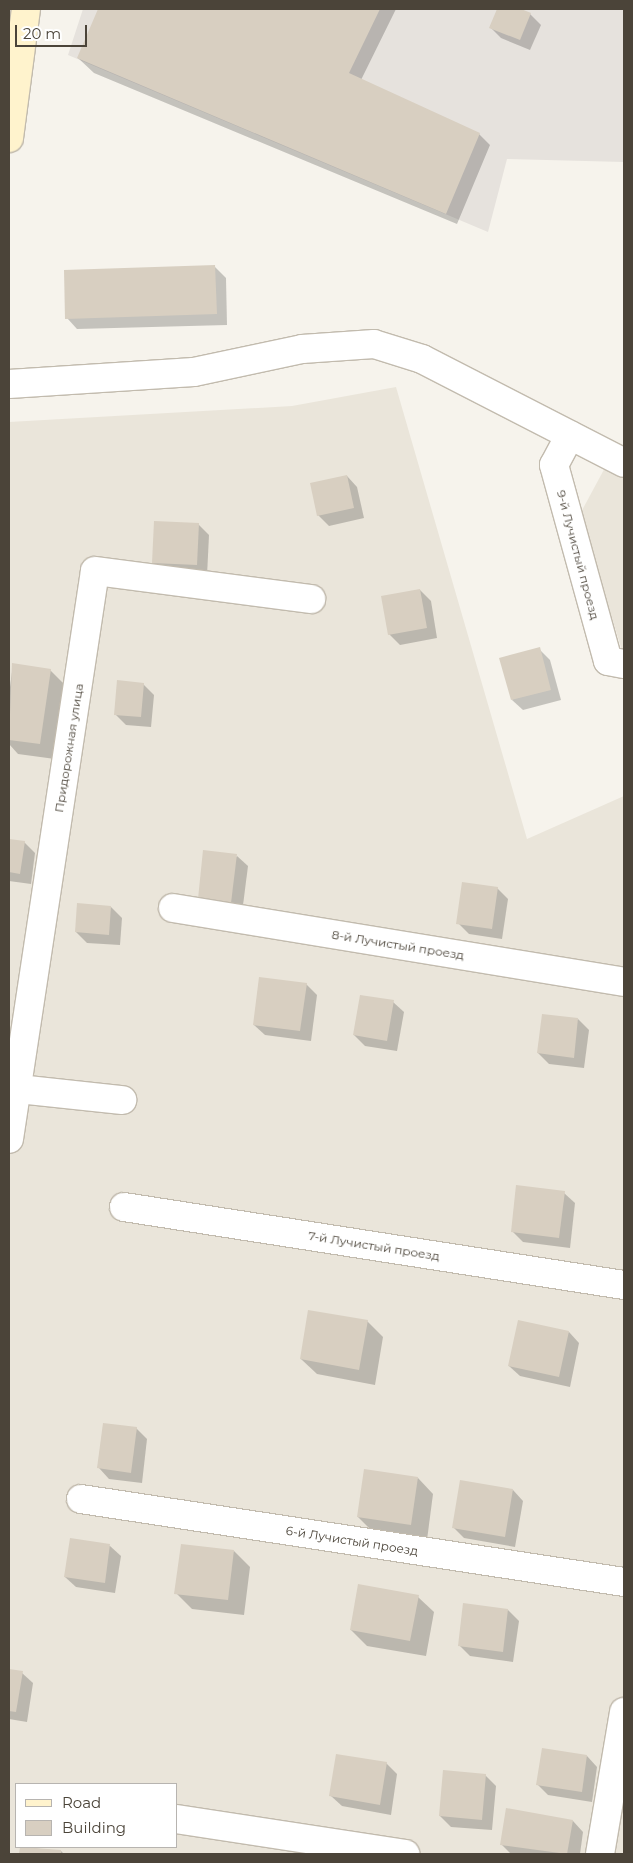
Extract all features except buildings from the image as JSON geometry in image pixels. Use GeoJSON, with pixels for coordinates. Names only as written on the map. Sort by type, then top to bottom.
{"type":"FeatureCollection","features":[{"type":"Feature","properties":{"kind":"street"},"geometry":{"type":"LineString","coordinates":[[9,138],[26,9]]}},
{"type":"Feature","properties":{"kind":"street"},"geometry":{"type":"LineString","coordinates":[[9,384],[194,372],[302,348],[374,344],[422,359],[624,463]]}},
{"type":"Feature","properties":{"kind":"street","name":"9-й Лучистый проезд"},"geometry":{"type":"LineString","coordinates":[[570,435],[554,465],[608,661],[624,664]]}},
{"type":"Feature","properties":{"kind":"street","name":"Придорожная улица"},"geometry":{"type":"LineString","coordinates":[[9,1139],[13,1088],[96,571],[311,598]]}},
{"type":"Feature","properties":{"kind":"street","name":"8-й Лучистый проезд"},"geometry":{"type":"LineString","coordinates":[[172,908],[624,982]]}},
{"type":"Feature","properties":{"kind":"street"},"geometry":{"type":"LineString","coordinates":[[13,1088],[122,1100]]}},
{"type":"Feature","properties":{"kind":"street","name":"7-й Лучистый проезд"},"geometry":{"type":"LineString","coordinates":[[124,1207],[624,1285]]}},
{"type":"Feature","properties":{"kind":"street","name":"6-й Лучистый проезд"},"geometry":{"type":"LineString","coordinates":[[81,1500],[624,1582]]}},
{"type":"Feature","properties":{"kind":"street"},"geometry":{"type":"LineString","coordinates":[[600,1854],[624,1712]]}},
{"type":"Feature","properties":{"kind":"street"},"geometry":{"type":"LineString","coordinates":[[178,1819],[405,1854]]}},
{"type":"Feature","properties":{"kind":"shaded area"},"geometry":{"type":"Polygon","coordinates":[[[83,9],[624,9],[624,162],[507,159],[488,232],[68,55],[83,9]]]}},
{"type":"Feature","properties":{"kind":"shaded area"},"geometry":{"type":"Polygon","coordinates":[[[396,387],[527,839],[624,796],[624,1854],[9,1854],[9,422],[292,406],[396,387]]]}},
{"type":"Feature","properties":{"kind":"shaded area"},"geometry":{"type":"Polygon","coordinates":[[[607,464],[624,473],[624,657],[580,514],[607,464]]]}}]}
